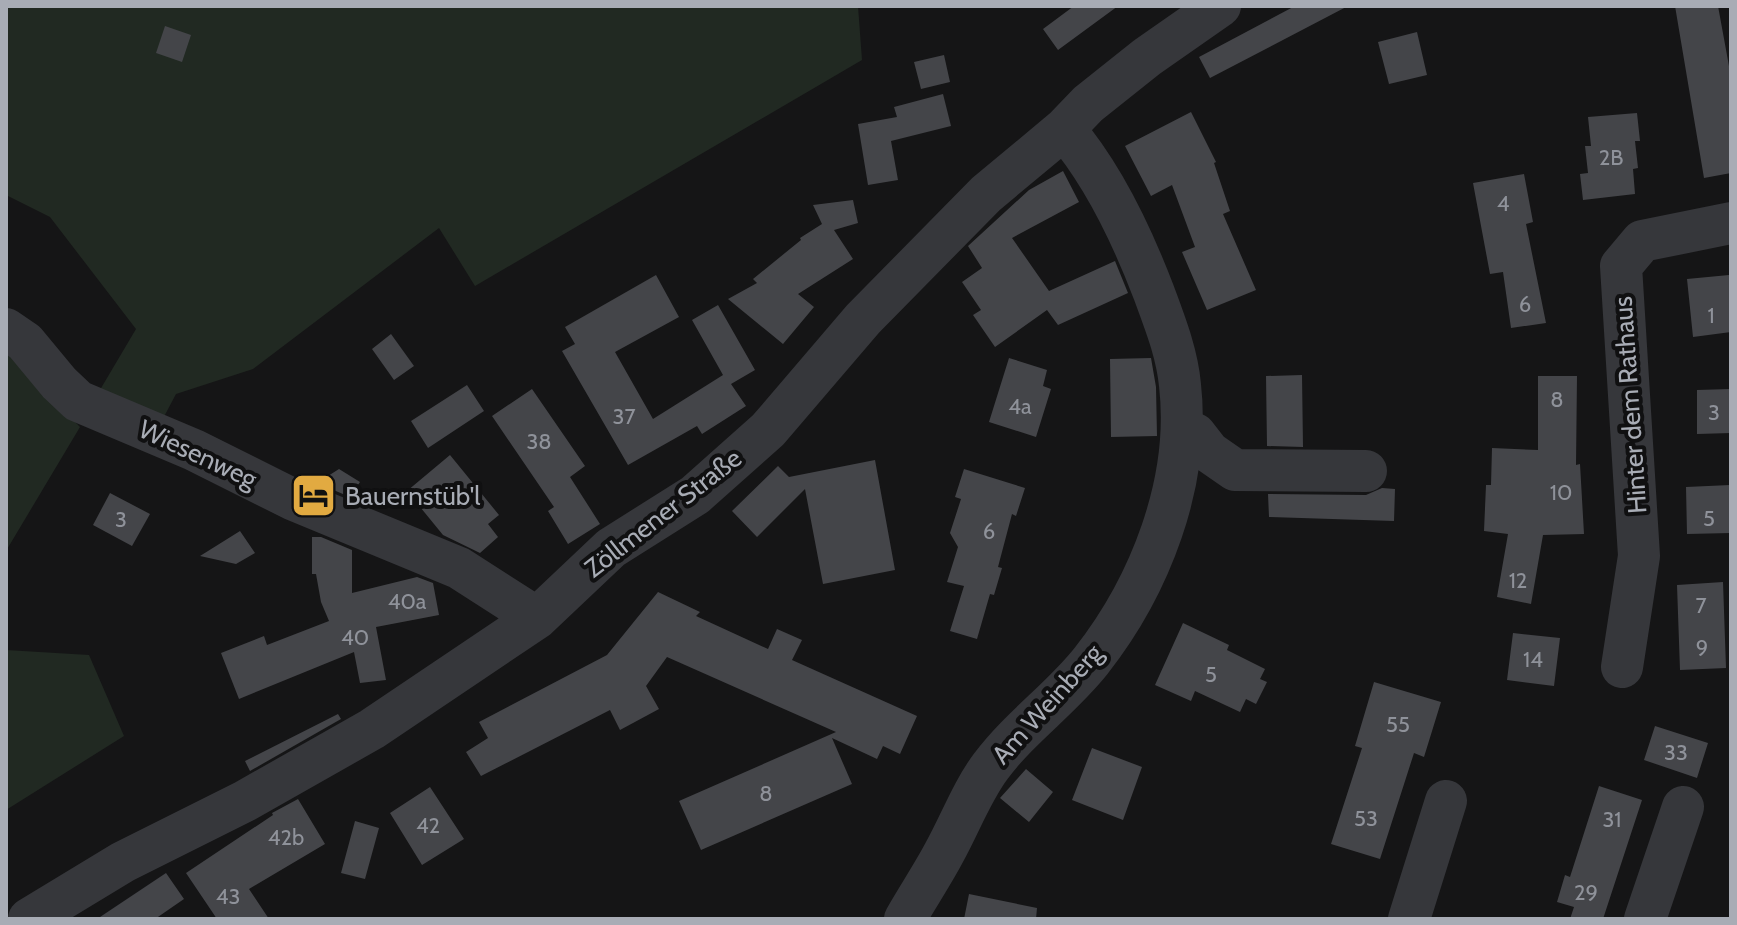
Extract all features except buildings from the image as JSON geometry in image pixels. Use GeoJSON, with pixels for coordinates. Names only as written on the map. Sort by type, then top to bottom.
{"type":"FeatureCollection","features":[{"type":"Feature","properties":{"kind":"street","name":"Zöllmener Straße"},"geometry":{"type":"LineString","coordinates":[[29,919],[123,862],[245,801],[372,729],[537,618],[611,548],[695,495],[768,430],[863,319],[986,194],[1064,129],[1088,104],[1147,57],[1220,6]]}},
{"type":"Feature","properties":{"kind":"street","name":"Am Weinberg"},"geometry":{"type":"LineString","coordinates":[[905,919],[990,767],[1091,660],[1137,591],[1158,544],[1171,492],[1183,432],[1180,384],[1171,337],[1143,263],[1082,150],[1064,129]]}},
{"type":"Feature","properties":{"kind":"street","name":"Hinter dem Rathaus"},"geometry":{"type":"LineString","coordinates":[[1622,667],[1639,556],[1621,266],[1642,241],[1731,223]]}},
{"type":"Feature","properties":{"kind":"street","name":"Wiesenweg"},"geometry":{"type":"LineString","coordinates":[[6,329],[25,342],[78,401],[194,450],[292,499],[459,568],[537,618]]}},
{"type":"Feature","properties":{"kind":"street"},"geometry":{"type":"LineString","coordinates":[[1183,432],[1195,434],[1209,452],[1235,470],[1366,471]]}},
{"type":"Feature","properties":{"kind":"street"},"geometry":{"type":"LineString","coordinates":[[1409,919],[1446,801]]}},
{"type":"Feature","properties":{"kind":"street"},"geometry":{"type":"LineString","coordinates":[[1645,919],[1683,807]]}},
{"type":"Feature","properties":{"kind":"shaded area"},"geometry":{"type":"Polygon","coordinates":[[[6,6],[858,6],[862,60],[475,286],[439,228],[253,369],[176,394],[158,428],[94,400],[136,329],[50,217],[6,195],[6,6]]]}},
{"type":"Feature","properties":{"kind":"shaded area"},"geometry":{"type":"Polygon","coordinates":[[[6,352],[80,427],[6,551],[6,352]]]}},
{"type":"Feature","properties":{"kind":"shaded area"},"geometry":{"type":"Polygon","coordinates":[[[6,650],[89,655],[124,736],[6,810],[6,650]]]}},
{"type":"Feature","properties":{"kind":"place","name":"Bauernstüb'l"},"geometry":{"type":"Point","coordinates":[314,496]}}]}
